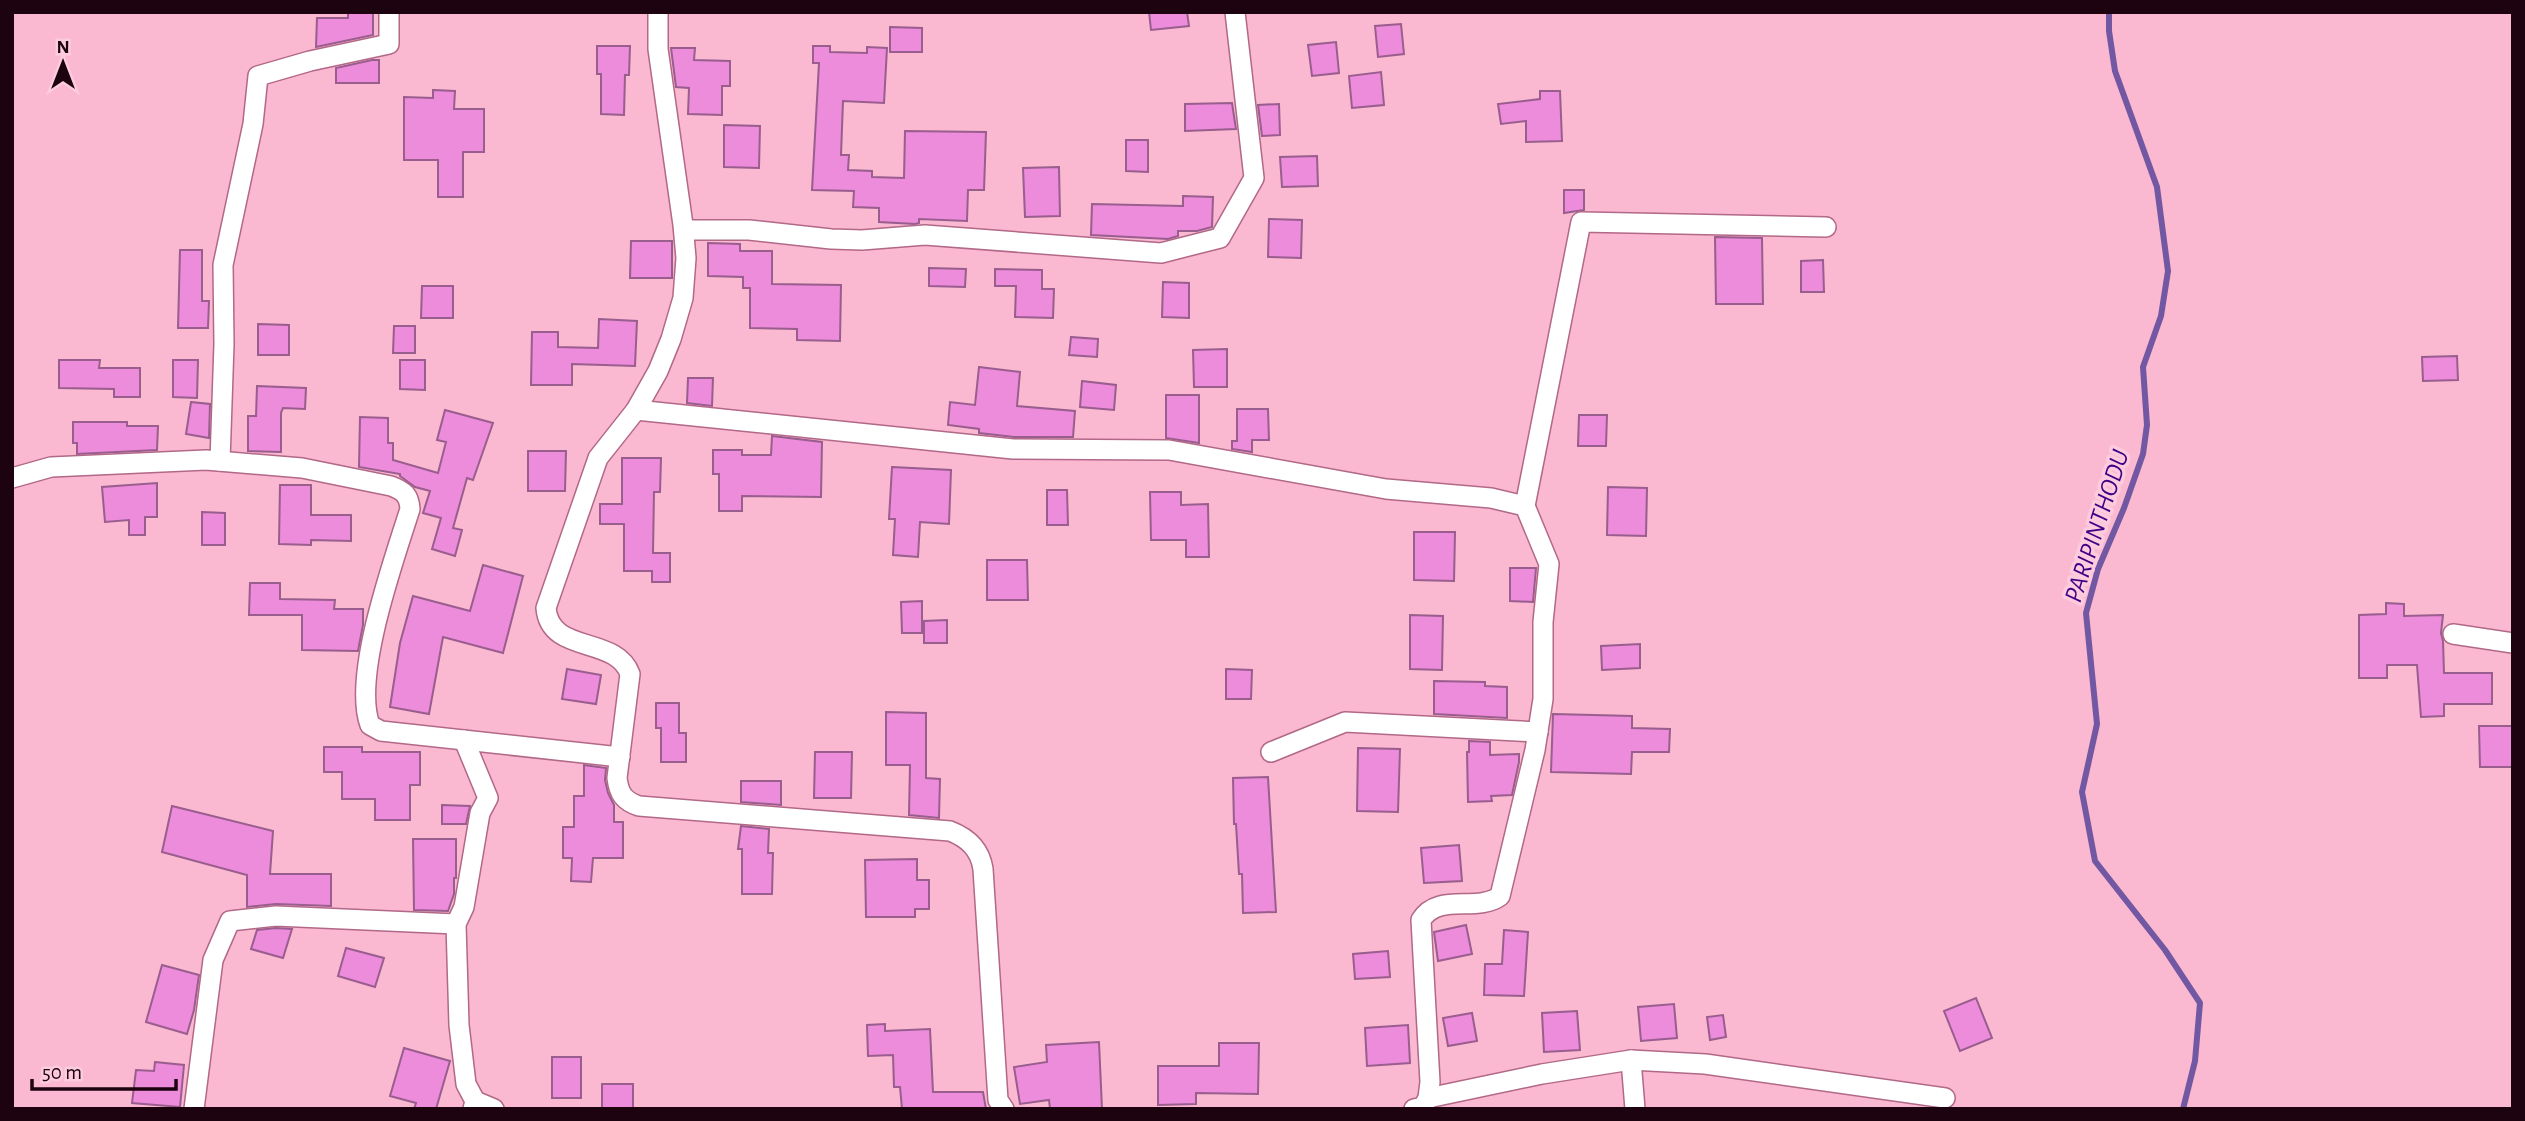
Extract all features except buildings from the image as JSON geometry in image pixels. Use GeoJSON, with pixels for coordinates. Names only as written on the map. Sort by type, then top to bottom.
{"type":"FeatureCollection","features":[{"type":"Feature","properties":{"kind":"street"},"geometry":{"type":"LineString","coordinates":[[220,461],[224,344],[223,265],[253,124],[258,76],[310,61],[389,44],[389,12]]}},
{"type":"Feature","properties":{"kind":"street"},"geometry":{"type":"LineString","coordinates":[[658,12],[658,49],[684,230],[686,258],[683,298],[658,371],[636,410],[598,458],[546,608],[547,621],[556,632],[617,656],[626,665],[630,674],[617,778],[619,793],[629,803],[639,806],[950,831],[969,841],[981,859],[983,869],[999,1106]]}},
{"type":"Feature","properties":{"kind":"street"},"geometry":{"type":"LineString","coordinates":[[684,230],[749,230],[862,240],[925,235],[1161,253],[1220,238],[1254,178],[1236,12]]}},
{"type":"Feature","properties":{"kind":"street"},"geometry":{"type":"LineString","coordinates":[[1421,1103],[1430,1082],[1421,920],[1435,906],[1484,904],[1500,895],[1538,732],[1543,699],[1543,622],[1549,564],[1525,506],[1581,222],[1826,227]]}},
{"type":"Feature","properties":{"kind":"street"},"geometry":{"type":"LineString","coordinates":[[636,410],[1013,449],[1169,450],[1386,489],[1491,498],[1525,506]]}},
{"type":"Feature","properties":{"kind":"street"},"geometry":{"type":"LineString","coordinates":[[12,478],[51,467],[220,461],[302,468],[391,485],[404,491],[409,499],[410,509],[378,614],[367,674],[366,716],[370,725],[381,732],[620,757]]}},
{"type":"Feature","properties":{"kind":"street"},"geometry":{"type":"LineString","coordinates":[[2453,634],[2513,643]]}},
{"type":"Feature","properties":{"kind":"street"},"geometry":{"type":"LineString","coordinates":[[1270,752],[1345,722],[1538,732]]}},
{"type":"Feature","properties":{"kind":"street"},"geometry":{"type":"LineString","coordinates":[[464,740],[488,798],[480,813],[464,907],[456,924],[459,1025],[466,1084],[474,1105],[494,1109]]}},
{"type":"Feature","properties":{"kind":"street"},"geometry":{"type":"LineString","coordinates":[[194,1109],[213,960],[230,921],[276,916],[456,924]]}},
{"type":"Feature","properties":{"kind":"street"},"geometry":{"type":"LineString","coordinates":[[1421,1103],[1542,1074],[1630,1060],[1705,1064],[1945,1098]]}},
{"type":"Feature","properties":{"kind":"street"},"geometry":{"type":"LineString","coordinates":[[1630,1060],[1635,1109]]}},
{"type":"Feature","properties":{"kind":"waterway","name":"PARIPINTHODU"},"geometry":{"type":"LineString","coordinates":[[2109,12],[2115,71],[2157,187],[2168,271],[2161,316],[2143,367],[2147,425],[2143,454],[2098,569],[2086,613],[2097,724],[2082,792],[2095,861],[2165,950],[2200,1003],[2195,1061],[2183,1109]]}}]}
